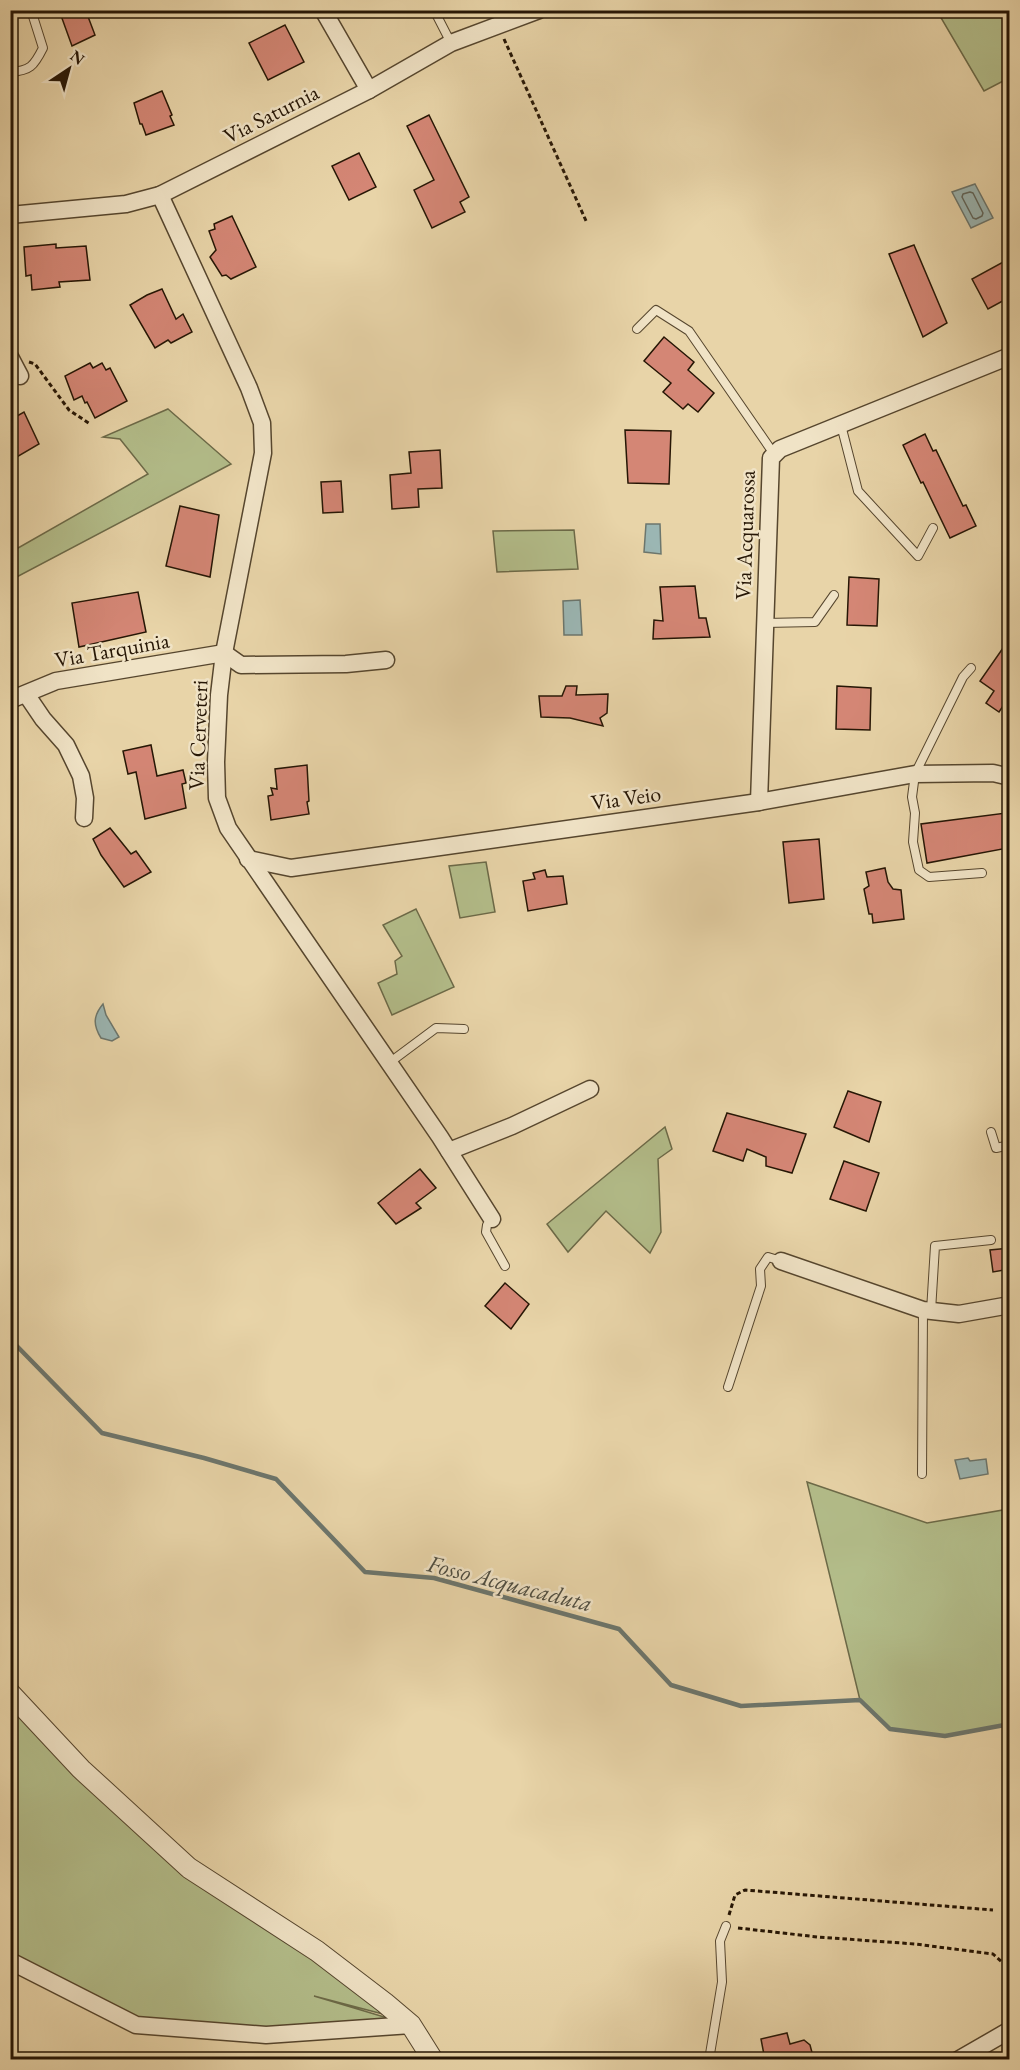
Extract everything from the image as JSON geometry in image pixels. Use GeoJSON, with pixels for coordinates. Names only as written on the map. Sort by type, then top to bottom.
{"type":"FeatureCollection","features":[{"type":"Feature","properties":{"kind":"street"},"geometry":{"type":"LineString","coordinates":[[323,10],[369,90]]}},
{"type":"Feature","properties":{"kind":"street","name":"Via Saturnia"},"geometry":{"type":"LineString","coordinates":[[10,215],[126,204],[160,195],[369,90],[451,43],[539,10]]}},
{"type":"Feature","properties":{"kind":"street","name":"Via Cerveteri"},"geometry":{"type":"LineString","coordinates":[[160,195],[249,388],[262,423],[263,453],[224,653],[219,695],[217,798],[228,828],[248,859],[449,1151],[492,1220]]}},
{"type":"Feature","properties":{"kind":"street","name":"Via Acquarossa"},"geometry":{"type":"LineString","coordinates":[[759,802],[771,458],[780,449],[1010,356]]}},
{"type":"Feature","properties":{"kind":"street"},"geometry":{"type":"LineString","coordinates":[[224,653],[241,665],[346,664],[386,660]]}},
{"type":"Feature","properties":{"kind":"street","name":"Via Tarquinia"},"geometry":{"type":"LineString","coordinates":[[18,697],[56,681],[224,653]]}},
{"type":"Feature","properties":{"kind":"street"},"geometry":{"type":"LineString","coordinates":[[18,697],[43,719],[66,746],[81,776],[85,798],[84,818]]}},
{"type":"Feature","properties":{"kind":"street","name":"Via Veio"},"geometry":{"type":"LineString","coordinates":[[248,859],[291,868],[759,802],[915,774],[993,773],[1010,777]]}},
{"type":"Feature","properties":{"kind":"street"},"geometry":{"type":"LineString","coordinates":[[449,1151],[512,1126],[591,1089]]}},
{"type":"Feature","properties":{"kind":"street"},"geometry":{"type":"LineString","coordinates":[[781,1261],[927,1311],[959,1314],[1010,1305]]}},
{"type":"Feature","properties":{"kind":"street"},"geometry":{"type":"LineString","coordinates":[[10,1693],[81,1769],[189,1868],[317,1951],[411,2025],[433,2060]]}},
{"type":"Feature","properties":{"kind":"street"},"geometry":{"type":"LineString","coordinates":[[10,1961],[136,2025],[266,2035],[411,2025]]}},
{"type":"Feature","properties":{"kind":"street"},"geometry":{"type":"LineString","coordinates":[[958,2060],[1010,2030]]}},
{"type":"Feature","properties":{"kind":"lane"},"geometry":{"type":"LineString","coordinates":[[10,72],[26,71],[36,61],[43,48],[31,10]]}},
{"type":"Feature","properties":{"kind":"lane"},"geometry":{"type":"LineString","coordinates":[[434,10],[451,43]]}},
{"type":"Feature","properties":{"kind":"lane"},"geometry":{"type":"LineString","coordinates":[[637,329],[656,310],[689,331],[774,454]]}},
{"type":"Feature","properties":{"kind":"lane"},"geometry":{"type":"LineString","coordinates":[[841,424],[858,491],[918,556],[933,528]]}},
{"type":"Feature","properties":{"kind":"lane"},"geometry":{"type":"LineString","coordinates":[[765,623],[815,622],[834,595]]}},
{"type":"Feature","properties":{"kind":"lane"},"geometry":{"type":"LineString","coordinates":[[970,668],[963,677],[915,774],[912,797],[915,813],[913,842],[919,870],[929,877],[982,873]]}},
{"type":"Feature","properties":{"kind":"lane"},"geometry":{"type":"LineString","coordinates":[[389,1063],[436,1028],[464,1029]]}},
{"type":"Feature","properties":{"kind":"lane"},"geometry":{"type":"LineString","coordinates":[[991,1132],[996,1148],[1010,1145]]}},
{"type":"Feature","properties":{"kind":"lane"},"geometry":{"type":"LineString","coordinates":[[492,1220],[486,1225],[486,1232],[505,1266]]}},
{"type":"Feature","properties":{"kind":"lane"},"geometry":{"type":"LineString","coordinates":[[922,1474],[927,1311],[935,1246],[991,1240]]}},
{"type":"Feature","properties":{"kind":"lane"},"geometry":{"type":"LineString","coordinates":[[728,1387],[761,1286],[760,1269],[768,1257],[781,1261]]}},
{"type":"Feature","properties":{"kind":"lane"},"geometry":{"type":"LineString","coordinates":[[709,2060],[722,1982],[720,1941],[726,1926]]}},
{"type":"Feature","properties":{"kind":"path"},"geometry":{"type":"LineString","coordinates":[[498,26],[587,223]]}},
{"type":"Feature","properties":{"kind":"path"},"geometry":{"type":"LineString","coordinates":[[19,365],[35,364],[69,410],[90,424]]}},
{"type":"Feature","properties":{"kind":"path"},"geometry":{"type":"LineString","coordinates":[[993,1910],[745,1890],[735,1895],[726,1926],[818,1937],[915,1944],[993,1954],[1010,1969]]}},
{"type":"Feature","properties":{"kind":"green space"},"geometry":{"type":"Polygon","coordinates":[[[937,11],[1009,11],[1009,78],[984,91],[937,11]]]}},
{"type":"Feature","properties":{"kind":"green space"},"geometry":{"type":"Polygon","coordinates":[[[168,409],[231,464],[11,580],[11,552],[148,474],[120,439],[103,437],[168,409]]]}},
{"type":"Feature","properties":{"kind":"green space"},"geometry":{"type":"Polygon","coordinates":[[[574,530],[578,569],[497,572],[493,531],[574,530]]]}},
{"type":"Feature","properties":{"kind":"green space"},"geometry":{"type":"Polygon","coordinates":[[[486,862],[495,912],[460,918],[449,866],[486,862]]]}},
{"type":"Feature","properties":{"kind":"green space"},"geometry":{"type":"Polygon","coordinates":[[[416,909],[454,987],[392,1015],[378,983],[397,974],[395,961],[402,956],[383,925],[416,909]]]}},
{"type":"Feature","properties":{"kind":"green space"},"geometry":{"type":"Polygon","coordinates":[[[665,1127],[672,1149],[658,1159],[661,1232],[650,1253],[606,1211],[568,1252],[547,1224],[665,1127]]]}},
{"type":"Feature","properties":{"kind":"green space"},"geometry":{"type":"Polygon","coordinates":[[[807,1482],[927,1523],[1009,1509],[1009,1724],[945,1736],[890,1729],[860,1700],[807,1482]]]}},
{"type":"Feature","properties":{"kind":"green space"},"geometry":{"type":"Polygon","coordinates":[[[10,1693],[189,1868],[398,2018],[314,1996],[411,2025],[266,2035],[136,2025],[11,1961],[10,1693]]]}},
{"type":"Feature","properties":{"kind":"water"},"geometry":{"type":"Polygon","coordinates":[[[975,184],[993,218],[971,228],[952,192],[975,184]]]}},
{"type":"Feature","properties":{"kind":"water"},"geometry":{"type":"Polygon","coordinates":[[[646,524],[660,524],[661,554],[644,552],[646,524]]]}},
{"type":"Feature","properties":{"kind":"water"},"geometry":{"type":"Polygon","coordinates":[[[580,600],[582,635],[564,635],[563,601],[580,600]]]}},
{"type":"Feature","properties":{"kind":"water"},"geometry":{"type":"Polygon","coordinates":[[[103,1004],[106,1015],[119,1037],[112,1041],[101,1038],[95,1025],[97,1013],[103,1004]]]}},
{"type":"Feature","properties":{"kind":"water"},"geometry":{"type":"Polygon","coordinates":[[[968,1458],[970,1461],[986,1459],[988,1474],[960,1479],[955,1460],[968,1458]]]}},
{"type":"Feature","properties":{"kind":"building"},"geometry":{"type":"Polygon","coordinates":[[[59,10],[82,10],[84,15],[87,14],[95,35],[72,46],[59,10]]]}},
{"type":"Feature","properties":{"kind":"building"},"geometry":{"type":"Polygon","coordinates":[[[285,25],[304,62],[268,80],[249,43],[285,25]]]}},
{"type":"Feature","properties":{"kind":"building"},"geometry":{"type":"Polygon","coordinates":[[[162,91],[174,125],[146,135],[134,103],[162,91]]]}},
{"type":"Feature","properties":{"kind":"building"},"geometry":{"type":"Polygon","coordinates":[[[429,115],[469,197],[460,202],[465,212],[432,228],[414,190],[434,180],[407,126],[429,115]]]}},
{"type":"Feature","properties":{"kind":"building"},"geometry":{"type":"Polygon","coordinates":[[[359,153],[376,187],[349,200],[332,166],[359,153]]]}},
{"type":"Feature","properties":{"kind":"building"},"geometry":{"type":"Polygon","coordinates":[[[232,216],[256,267],[231,279],[226,275],[222,276],[210,257],[216,250],[209,231],[215,229],[214,224],[232,216]]]}},
{"type":"Feature","properties":{"kind":"building"},"geometry":{"type":"Polygon","coordinates":[[[56,244],[56,248],[86,246],[90,280],[59,282],[60,287],[32,290],[31,275],[26,276],[24,247],[56,244]]]}},
{"type":"Feature","properties":{"kind":"building"},"geometry":{"type":"Polygon","coordinates":[[[914,245],[947,323],[923,337],[889,254],[914,245]]]}},
{"type":"Feature","properties":{"kind":"building"},"geometry":{"type":"Polygon","coordinates":[[[1005,261],[1010,269],[1010,297],[988,309],[972,279],[1005,261]]]}},
{"type":"Feature","properties":{"kind":"building"},"geometry":{"type":"Polygon","coordinates":[[[162,289],[176,319],[183,314],[192,332],[171,343],[168,340],[155,348],[130,305],[162,289]]]}},
{"type":"Feature","properties":{"kind":"building"},"geometry":{"type":"Polygon","coordinates":[[[664,337],[694,362],[688,370],[714,393],[698,412],[688,404],[683,409],[663,392],[671,383],[644,361],[664,337]]]}},
{"type":"Feature","properties":{"kind":"building"},"geometry":{"type":"Polygon","coordinates":[[[90,363],[93,368],[102,363],[106,370],[110,368],[127,401],[95,418],[82,396],[74,400],[65,376],[90,363]]]}},
{"type":"Feature","properties":{"kind":"building"},"geometry":{"type":"Polygon","coordinates":[[[24,412],[39,444],[10,461],[10,420],[24,412]]]}},
{"type":"Feature","properties":{"kind":"building"},"geometry":{"type":"Polygon","coordinates":[[[625,430],[671,431],[669,484],[628,483],[625,430]]]}},
{"type":"Feature","properties":{"kind":"building"},"geometry":{"type":"Polygon","coordinates":[[[925,434],[933,451],[936,450],[963,506],[966,505],[976,526],[950,538],[903,445],[925,434]]]}},
{"type":"Feature","properties":{"kind":"building"},"geometry":{"type":"Polygon","coordinates":[[[440,450],[442,488],[418,489],[419,507],[392,509],[390,475],[411,473],[409,452],[440,450]]]}},
{"type":"Feature","properties":{"kind":"building"},"geometry":{"type":"Polygon","coordinates":[[[341,481],[343,512],[323,513],[321,482],[341,481]]]}},
{"type":"Feature","properties":{"kind":"building"},"geometry":{"type":"Polygon","coordinates":[[[180,506],[219,515],[210,577],[166,566],[180,506]]]}},
{"type":"Feature","properties":{"kind":"building"},"geometry":{"type":"Polygon","coordinates":[[[849,577],[879,579],[877,626],[847,625],[849,577]]]}},
{"type":"Feature","properties":{"kind":"building"},"geometry":{"type":"Polygon","coordinates":[[[695,586],[699,618],[706,618],[710,637],[653,639],[654,620],[663,621],[660,587],[695,586]]]}},
{"type":"Feature","properties":{"kind":"building"},"geometry":{"type":"Polygon","coordinates":[[[138,592],[146,632],[79,647],[72,603],[138,592]]]}},
{"type":"Feature","properties":{"kind":"building"},"geometry":{"type":"Polygon","coordinates":[[[1010,638],[1010,710],[1003,706],[999,712],[986,703],[994,691],[980,681],[1010,638]]]}},
{"type":"Feature","properties":{"kind":"building"},"geometry":{"type":"Polygon","coordinates":[[[566,686],[577,686],[576,695],[608,694],[607,713],[600,718],[603,726],[570,718],[541,717],[539,696],[562,696],[566,686]]]}},
{"type":"Feature","properties":{"kind":"building"},"geometry":{"type":"Polygon","coordinates":[[[837,686],[871,688],[870,730],[836,729],[837,686]]]}},
{"type":"Feature","properties":{"kind":"building"},"geometry":{"type":"Polygon","coordinates":[[[151,745],[157,776],[183,770],[186,783],[182,784],[186,808],[145,819],[136,772],[128,774],[123,751],[151,745]]]}},
{"type":"Feature","properties":{"kind":"building"},"geometry":{"type":"Polygon","coordinates":[[[307,765],[309,814],[271,820],[268,796],[273,795],[271,788],[277,789],[275,769],[307,765]]]}},
{"type":"Feature","properties":{"kind":"building"},"geometry":{"type":"Polygon","coordinates":[[[1006,813],[1008,848],[927,863],[921,824],[1006,813]]]}},
{"type":"Feature","properties":{"kind":"building"},"geometry":{"type":"Polygon","coordinates":[[[110,828],[131,854],[136,851],[151,872],[124,887],[101,855],[93,839],[110,828]]]}},
{"type":"Feature","properties":{"kind":"building"},"geometry":{"type":"Polygon","coordinates":[[[819,839],[824,899],[789,903],[783,842],[819,839]]]}},
{"type":"Feature","properties":{"kind":"building"},"geometry":{"type":"Polygon","coordinates":[[[885,868],[888,882],[893,889],[901,890],[904,919],[873,923],[864,889],[869,886],[866,872],[885,868]]]}},
{"type":"Feature","properties":{"kind":"building"},"geometry":{"type":"Polygon","coordinates":[[[545,870],[547,877],[563,876],[567,904],[528,911],[523,881],[535,879],[533,873],[545,870]]]}},
{"type":"Feature","properties":{"kind":"building"},"geometry":{"type":"Polygon","coordinates":[[[848,1091],[881,1102],[869,1142],[834,1127],[848,1091]]]}},
{"type":"Feature","properties":{"kind":"building"},"geometry":{"type":"Polygon","coordinates":[[[727,1113],[806,1134],[792,1173],[766,1166],[766,1157],[747,1149],[743,1161],[713,1151],[727,1113]]]}},
{"type":"Feature","properties":{"kind":"building"},"geometry":{"type":"Polygon","coordinates":[[[844,1161],[879,1173],[866,1211],[830,1199],[844,1161]]]}},
{"type":"Feature","properties":{"kind":"building"},"geometry":{"type":"Polygon","coordinates":[[[420,1169],[436,1188],[416,1203],[421,1208],[396,1224],[378,1203],[420,1169]]]}},
{"type":"Feature","properties":{"kind":"building"},"geometry":{"type":"Polygon","coordinates":[[[1010,1248],[1010,1269],[993,1272],[990,1250],[1010,1248]]]}},
{"type":"Feature","properties":{"kind":"building"},"geometry":{"type":"Polygon","coordinates":[[[505,1283],[529,1304],[511,1329],[485,1306],[505,1283]]]}},
{"type":"Feature","properties":{"kind":"building"},"geometry":{"type":"Polygon","coordinates":[[[787,2033],[790,2044],[804,2040],[810,2045],[814,2060],[765,2060],[761,2039],[787,2033]]]}},
{"type":"Feature","properties":{"kind":"waterway","name":"Fosso Acquacaduta"},"geometry":{"type":"LineString","coordinates":[[10,1339],[102,1433],[204,1458],[276,1479],[365,1572],[434,1578],[619,1629],[671,1685],[741,1706],[860,1700],[890,1729],[945,1736],[1010,1724]]}},
{"type":"Feature","properties":{"kind":"railway"},"geometry":{"type":"LineString","coordinates":[[1005,2060],[1010,2058]]}}]}
